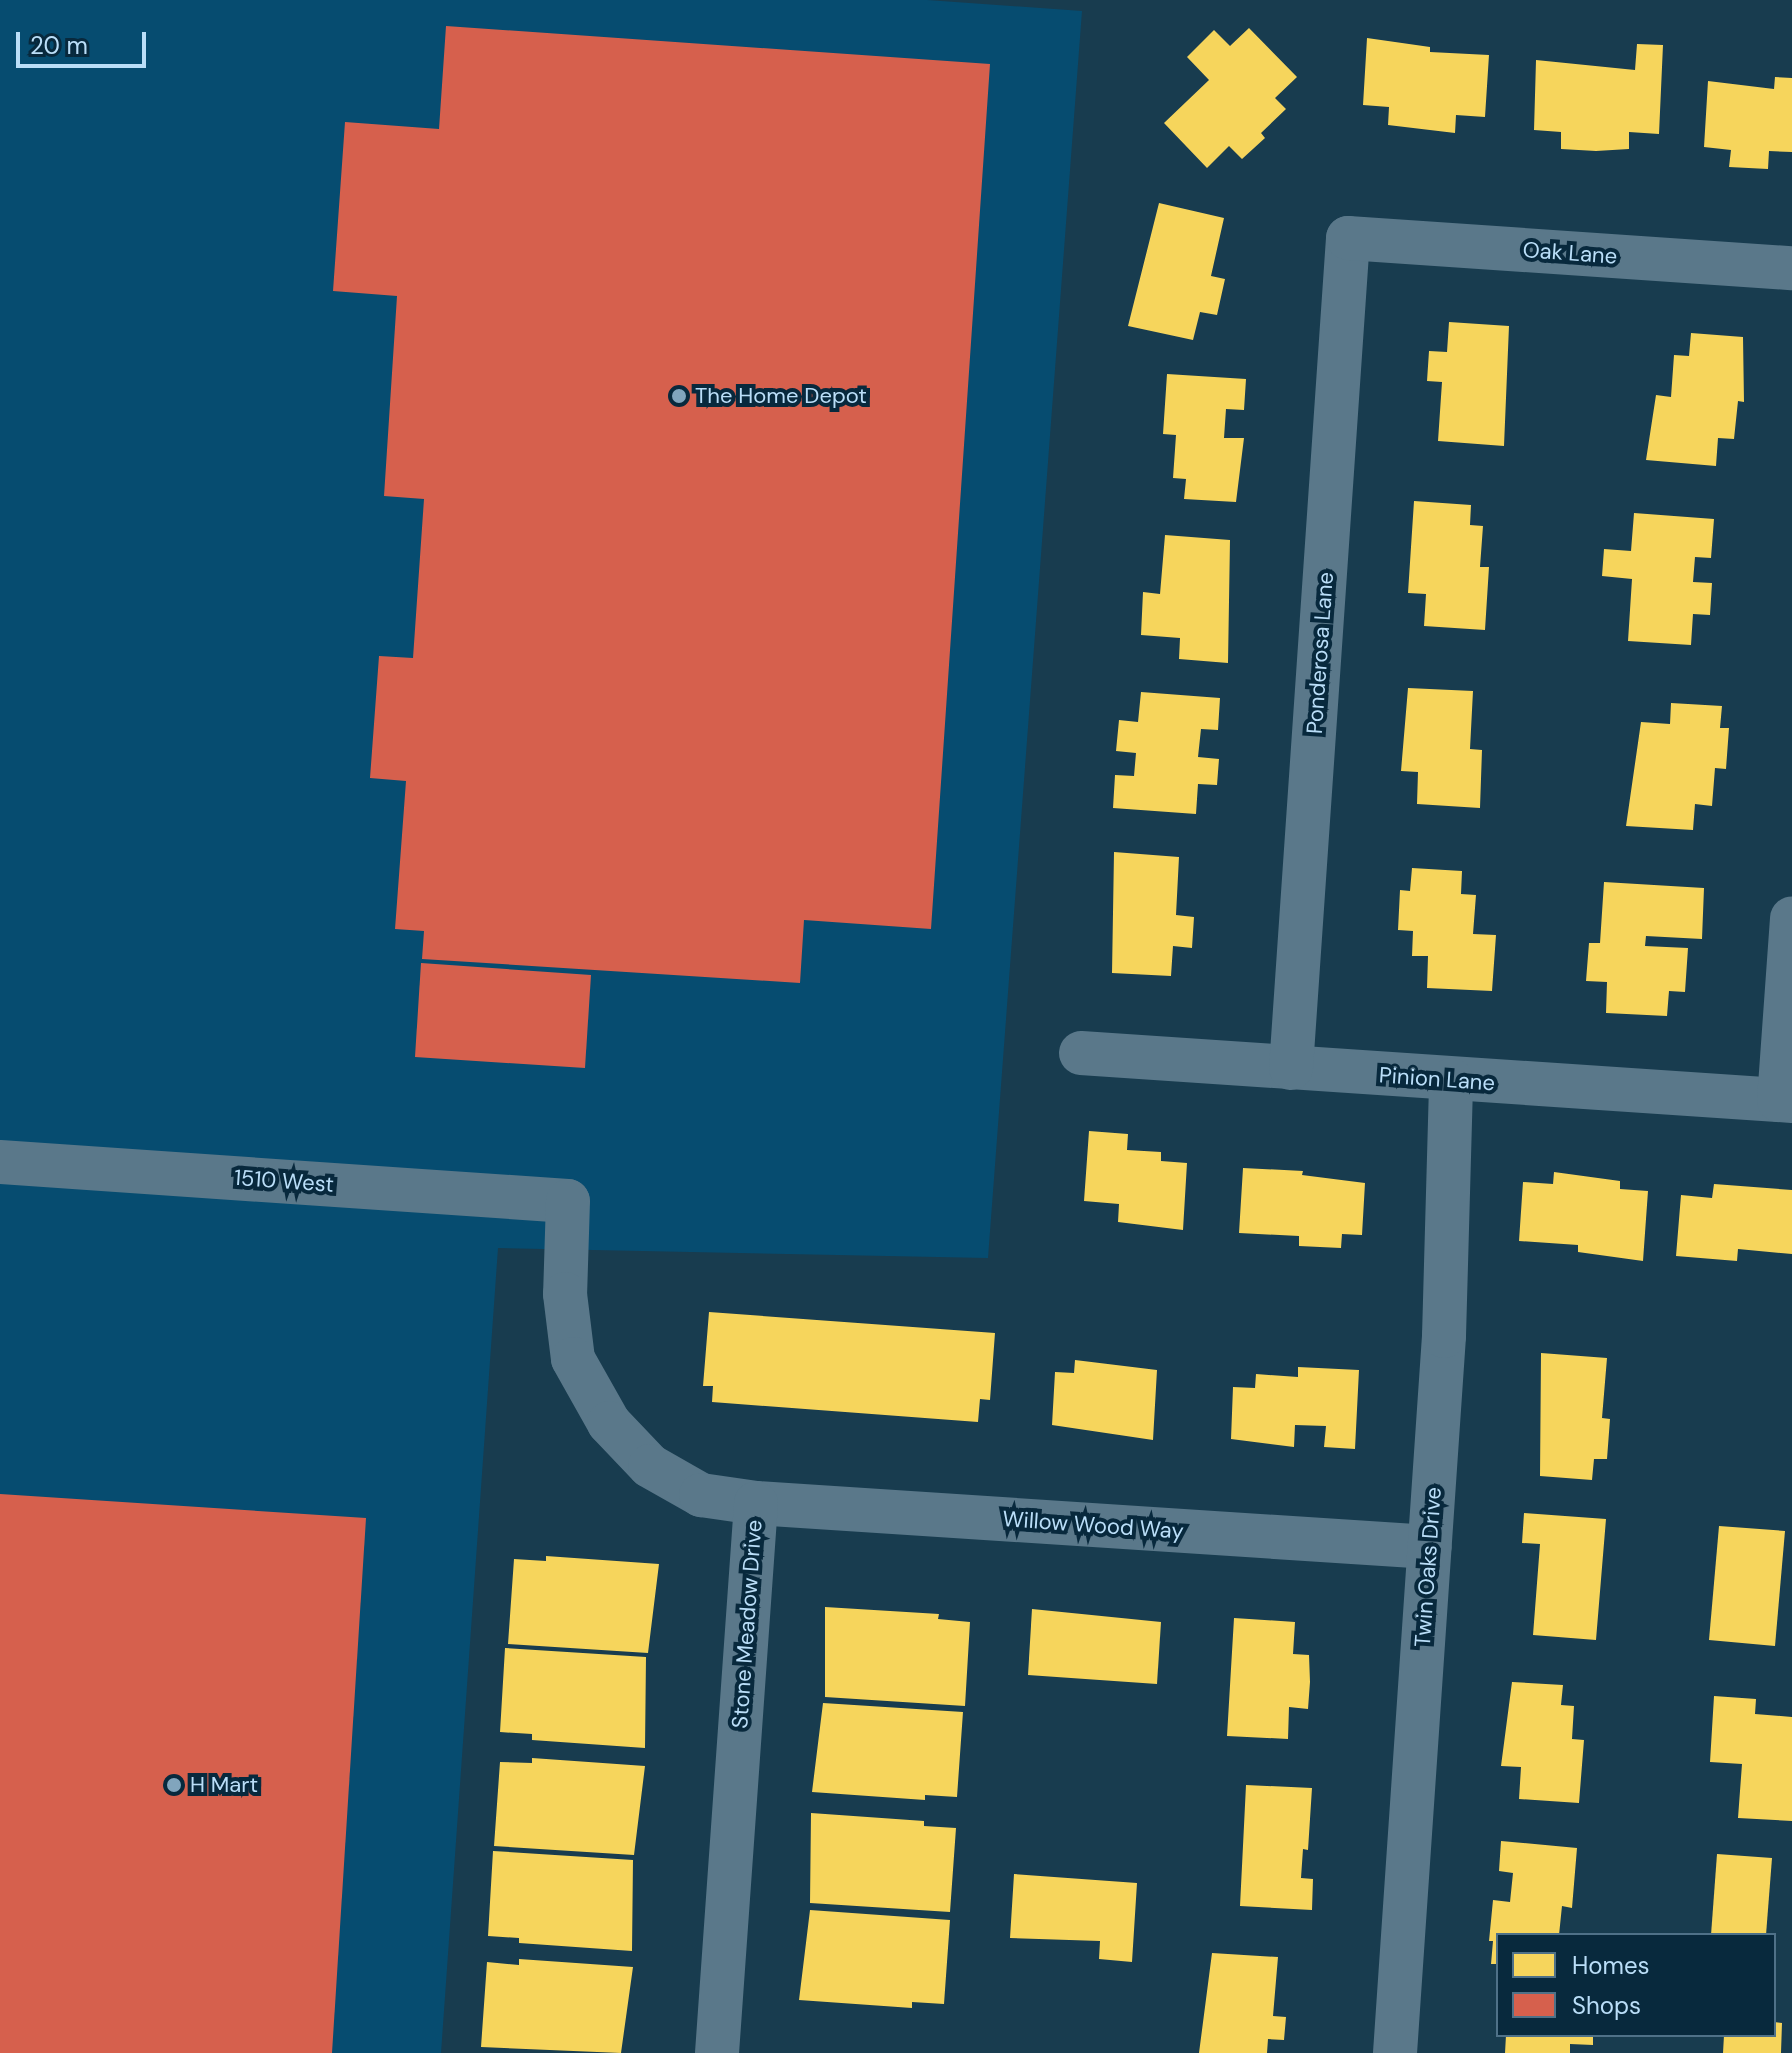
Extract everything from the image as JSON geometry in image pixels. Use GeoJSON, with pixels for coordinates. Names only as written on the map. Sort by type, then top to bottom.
{"type":"FeatureCollection","features":[{"type":"Feature","properties":{"kind":"street","name":"Oak Lane"},"geometry":{"type":"LineString","coordinates":[[1348,238],[1792,268]]}},
{"type":"Feature","properties":{"kind":"street","name":"Ponderosa Lane"},"geometry":{"type":"LineString","coordinates":[[1291,1068],[1348,238]]}},
{"type":"Feature","properties":{"kind":"street"},"geometry":{"type":"LineString","coordinates":[[1786,1101],[1792,918]]}},
{"type":"Feature","properties":{"kind":"street","name":"Pinion Lane"},"geometry":{"type":"LineString","coordinates":[[1081,1053],[1786,1101]]}},
{"type":"Feature","properties":{"kind":"street","name":"Twin Oaks Drive"},"geometry":{"type":"LineString","coordinates":[[1395,2053],[1444,1336],[1451,1080]]}},
{"type":"Feature","properties":{"kind":"street","name":"1510 West"},"geometry":{"type":"LineString","coordinates":[[0,1162],[568,1201]]}},
{"type":"Feature","properties":{"kind":"street","name":"Stone Meadow Drive"},"geometry":{"type":"LineString","coordinates":[[568,1201],[565,1294],[573,1359],[609,1423],[650,1466],[701,1495],[756,1503],[717,2053]]}},
{"type":"Feature","properties":{"kind":"street","name":"Willow Wood Way"},"geometry":{"type":"LineString","coordinates":[[756,1503],[1430,1547]]}},
{"type":"Feature","properties":{"kind":"shaded area"},"geometry":{"type":"Polygon","coordinates":[[[0,0],[927,0],[1082,11],[988,1258],[498,1248],[441,2053],[0,2053],[0,0]]]}},
{"type":"Feature","properties":{"kind":"building: Homes"},"geometry":{"type":"Polygon","coordinates":[[[1249,28],[1297,77],[1275,98],[1286,109],[1261,133],[1265,138],[1242,159],[1229,146],[1207,168],[1164,123],[1209,80],[1187,57],[1214,30],[1230,46],[1249,28]]]}},
{"type":"Feature","properties":{"kind":"building: Homes"},"geometry":{"type":"Polygon","coordinates":[[[1367,38],[1430,47],[1430,52],[1489,55],[1485,117],[1456,115],[1455,133],[1388,125],[1389,107],[1363,105],[1367,38]]]}},
{"type":"Feature","properties":{"kind":"building: Homes"},"geometry":{"type":"Polygon","coordinates":[[[1637,44],[1663,45],[1659,134],[1629,132],[1629,149],[1596,151],[1561,149],[1561,132],[1534,130],[1536,60],[1635,70],[1637,44]]]}},
{"type":"Feature","properties":{"kind":"building: Homes"},"geometry":{"type":"Polygon","coordinates":[[[1775,77],[1792,78],[1792,152],[1769,151],[1768,169],[1729,167],[1731,150],[1704,147],[1708,81],[1774,89],[1775,77]]]}},
{"type":"Feature","properties":{"kind":"building: Homes"},"geometry":{"type":"Polygon","coordinates":[[[1159,203],[1224,218],[1211,276],[1225,279],[1217,315],[1200,312],[1193,340],[1128,326],[1159,203]]]}},
{"type":"Feature","properties":{"kind":"building: Homes"},"geometry":{"type":"Polygon","coordinates":[[[1449,322],[1509,326],[1504,446],[1438,441],[1442,382],[1427,381],[1429,351],[1447,352],[1449,322]]]}},
{"type":"Feature","properties":{"kind":"building: Homes"},"geometry":{"type":"Polygon","coordinates":[[[1691,333],[1743,337],[1744,402],[1738,401],[1734,439],[1718,438],[1716,466],[1646,460],[1656,395],[1671,397],[1674,355],[1689,356],[1691,333]]]}},
{"type":"Feature","properties":{"kind":"building: Homes"},"geometry":{"type":"Polygon","coordinates":[[[1167,374],[1246,379],[1244,410],[1226,409],[1224,438],[1244,438],[1236,502],[1184,499],[1186,479],[1173,478],[1176,435],[1163,434],[1167,374]]]}},
{"type":"Feature","properties":{"kind":"building: Homes"},"geometry":{"type":"Polygon","coordinates":[[[1414,501],[1471,505],[1470,525],[1483,526],[1480,567],[1489,567],[1485,630],[1424,626],[1426,594],[1408,593],[1414,501]]]}},
{"type":"Feature","properties":{"kind":"building: Homes"},"geometry":{"type":"Polygon","coordinates":[[[1634,513],[1714,519],[1711,558],[1695,557],[1693,582],[1712,583],[1710,615],[1693,614],[1691,645],[1628,641],[1632,579],[1602,576],[1604,549],[1631,551],[1634,513]]]}},
{"type":"Feature","properties":{"kind":"building: Homes"},"geometry":{"type":"Polygon","coordinates":[[[1165,535],[1230,540],[1228,663],[1179,659],[1180,638],[1141,635],[1143,592],[1160,594],[1165,535]]]}},
{"type":"Feature","properties":{"kind":"building: Homes"},"geometry":{"type":"Polygon","coordinates":[[[1408,688],[1473,691],[1470,749],[1482,750],[1480,808],[1417,804],[1418,772],[1401,771],[1408,688]]]}},
{"type":"Feature","properties":{"kind":"building: Homes"},"geometry":{"type":"Polygon","coordinates":[[[1141,692],[1220,698],[1218,730],[1201,729],[1198,757],[1219,759],[1217,785],[1198,784],[1196,814],[1113,808],[1115,775],[1134,776],[1136,753],[1116,751],[1119,720],[1138,722],[1141,692]]]}},
{"type":"Feature","properties":{"kind":"building: Homes"},"geometry":{"type":"Polygon","coordinates":[[[1671,703],[1722,706],[1720,728],[1729,728],[1726,769],[1715,768],[1712,806],[1695,804],[1693,830],[1626,826],[1641,722],[1670,724],[1671,703]]]}},
{"type":"Feature","properties":{"kind":"building: Homes"},"geometry":{"type":"Polygon","coordinates":[[[1114,852],[1179,857],[1176,915],[1194,917],[1192,948],[1173,946],[1171,976],[1112,973],[1114,852]]]}},
{"type":"Feature","properties":{"kind":"building: Homes"},"geometry":{"type":"Polygon","coordinates":[[[1412,868],[1462,871],[1461,894],[1476,895],[1473,934],[1496,935],[1492,991],[1427,988],[1428,956],[1412,956],[1413,931],[1398,930],[1400,890],[1410,891],[1412,868]]]}},
{"type":"Feature","properties":{"kind":"building: Homes"},"geometry":{"type":"Polygon","coordinates":[[[1604,882],[1704,888],[1702,939],[1646,936],[1645,946],[1688,948],[1685,992],[1669,991],[1667,1016],[1606,1013],[1607,982],[1586,981],[1589,943],[1600,943],[1604,882]]]}},
{"type":"Feature","properties":{"kind":"building: Homes"},"geometry":{"type":"Polygon","coordinates":[[[1089,1131],[1128,1134],[1127,1150],[1161,1152],[1161,1161],[1187,1163],[1183,1230],[1118,1222],[1119,1204],[1084,1201],[1089,1131]]]}},
{"type":"Feature","properties":{"kind":"building: Homes"},"geometry":{"type":"Polygon","coordinates":[[[1243,1168],[1303,1171],[1302,1175],[1365,1183],[1362,1235],[1342,1234],[1341,1248],[1299,1246],[1299,1236],[1239,1233],[1243,1168]]]}},
{"type":"Feature","properties":{"kind":"building: Homes"},"geometry":{"type":"Polygon","coordinates":[[[1554,1172],[1620,1181],[1620,1189],[1648,1191],[1643,1261],[1578,1252],[1578,1245],[1519,1241],[1523,1182],[1553,1184],[1554,1172]]]}},
{"type":"Feature","properties":{"kind":"building: Homes"},"geometry":{"type":"Polygon","coordinates":[[[1714,1184],[1792,1190],[1792,1254],[1738,1249],[1737,1261],[1676,1256],[1681,1195],[1712,1198],[1714,1184]]]}},
{"type":"Feature","properties":{"kind":"building: Homes"},"geometry":{"type":"Polygon","coordinates":[[[709,1312],[995,1333],[990,1400],[980,1399],[978,1422],[712,1402],[713,1386],[703,1386],[709,1312]]]}},
{"type":"Feature","properties":{"kind":"building: Homes"},"geometry":{"type":"Polygon","coordinates":[[[1541,1353],[1607,1358],[1602,1418],[1610,1419],[1607,1459],[1594,1459],[1592,1480],[1540,1476],[1541,1353]]]}},
{"type":"Feature","properties":{"kind":"building: Homes"},"geometry":{"type":"Polygon","coordinates":[[[1075,1360],[1157,1370],[1153,1440],[1052,1425],[1055,1372],[1074,1373],[1075,1360]]]}},
{"type":"Feature","properties":{"kind":"building: Homes"},"geometry":{"type":"Polygon","coordinates":[[[1298,1367],[1359,1370],[1355,1449],[1324,1447],[1326,1426],[1295,1425],[1294,1447],[1231,1439],[1233,1387],[1255,1388],[1256,1374],[1298,1377],[1298,1367]]]}},
{"type":"Feature","properties":{"kind":"building: Homes"},"geometry":{"type":"Polygon","coordinates":[[[1524,1513],[1606,1519],[1596,1640],[1533,1635],[1540,1544],[1522,1543],[1524,1513]]]}},
{"type":"Feature","properties":{"kind":"building: Homes"},"geometry":{"type":"Polygon","coordinates":[[[1719,1526],[1785,1531],[1775,1646],[1709,1640],[1719,1526]]]}},
{"type":"Feature","properties":{"kind":"building: Homes"},"geometry":{"type":"Polygon","coordinates":[[[546,1556],[659,1564],[648,1653],[508,1644],[514,1559],[546,1561],[546,1556]]]}},
{"type":"Feature","properties":{"kind":"building: Homes"},"geometry":{"type":"Polygon","coordinates":[[[825,1607],[939,1614],[938,1619],[970,1622],[965,1706],[825,1697],[825,1607]]]}},
{"type":"Feature","properties":{"kind":"building: Homes"},"geometry":{"type":"Polygon","coordinates":[[[1032,1609],[1161,1622],[1157,1684],[1028,1675],[1032,1609]]]}},
{"type":"Feature","properties":{"kind":"building: Homes"},"geometry":{"type":"Polygon","coordinates":[[[1234,1618],[1295,1622],[1293,1654],[1309,1655],[1310,1682],[1308,1709],[1289,1707],[1288,1739],[1227,1736],[1234,1618]]]}},
{"type":"Feature","properties":{"kind":"building: Homes"},"geometry":{"type":"Polygon","coordinates":[[[505,1648],[646,1657],[645,1748],[532,1740],[532,1734],[500,1732],[505,1648]]]}},
{"type":"Feature","properties":{"kind":"building: Homes"},"geometry":{"type":"Polygon","coordinates":[[[1512,1682],[1563,1685],[1561,1705],[1574,1706],[1572,1739],[1584,1740],[1579,1803],[1519,1799],[1521,1767],[1501,1766],[1512,1682]]]}},
{"type":"Feature","properties":{"kind":"building: Homes"},"geometry":{"type":"Polygon","coordinates":[[[1714,1696],[1756,1699],[1755,1714],[1792,1717],[1792,1821],[1738,1818],[1742,1764],[1710,1762],[1714,1696]]]}},
{"type":"Feature","properties":{"kind":"building: Homes"},"geometry":{"type":"Polygon","coordinates":[[[823,1703],[963,1712],[957,1797],[925,1795],[925,1800],[812,1792],[823,1703]]]}},
{"type":"Feature","properties":{"kind":"building: Homes"},"geometry":{"type":"Polygon","coordinates":[[[532,1758],[645,1766],[634,1855],[494,1846],[500,1762],[532,1763],[532,1758]]]}},
{"type":"Feature","properties":{"kind":"building: Homes"},"geometry":{"type":"Polygon","coordinates":[[[1246,1785],[1312,1788],[1308,1850],[1303,1849],[1301,1878],[1313,1879],[1312,1910],[1240,1906],[1246,1785]]]}},
{"type":"Feature","properties":{"kind":"building: Homes"},"geometry":{"type":"Polygon","coordinates":[[[811,1813],[924,1821],[924,1826],[956,1828],[950,1912],[810,1903],[811,1813]]]}},
{"type":"Feature","properties":{"kind":"building: Homes"},"geometry":{"type":"Polygon","coordinates":[[[1501,1841],[1577,1848],[1572,1908],[1562,1906],[1559,1933],[1496,1933],[1496,1964],[1491,1964],[1493,1941],[1489,1941],[1493,1900],[1510,1902],[1513,1873],[1499,1871],[1501,1841]]]}},
{"type":"Feature","properties":{"kind":"building: Homes"},"geometry":{"type":"Polygon","coordinates":[[[493,1851],[633,1860],[632,1951],[519,1943],[519,1938],[488,1936],[493,1851]]]}},
{"type":"Feature","properties":{"kind":"building: Homes"},"geometry":{"type":"Polygon","coordinates":[[[1717,1854],[1772,1858],[1766,1933],[1711,1933],[1717,1854]]]}},
{"type":"Feature","properties":{"kind":"building: Homes"},"geometry":{"type":"Polygon","coordinates":[[[1014,1874],[1137,1883],[1132,1962],[1099,1959],[1100,1941],[1010,1938],[1014,1874]]]}},
{"type":"Feature","properties":{"kind":"building: Homes"},"geometry":{"type":"Polygon","coordinates":[[[810,1910],[950,1920],[944,2004],[912,2002],[912,2008],[799,2000],[810,1910]]]}},
{"type":"Feature","properties":{"kind":"building: Homes"},"geometry":{"type":"Polygon","coordinates":[[[1212,1953],[1278,1957],[1273,2016],[1286,2017],[1284,2040],[1268,2039],[1267,2053],[1199,2053],[1212,1953]]]}},
{"type":"Feature","properties":{"kind":"building: Homes"},"geometry":{"type":"Polygon","coordinates":[[[519,1959],[633,1967],[621,2053],[481,2047],[487,1962],[519,1965],[519,1959]]]}},
{"type":"Feature","properties":{"kind":"building: Homes"},"geometry":{"type":"Polygon","coordinates":[[[1776,2022],[1782,2023],[1781,2053],[1723,2053],[1724,2037],[1776,2037],[1776,2022]]]}},
{"type":"Feature","properties":{"kind":"building: Homes"},"geometry":{"type":"Polygon","coordinates":[[[1506,2037],[1593,2037],[1593,2045],[1570,2044],[1570,2053],[1505,2053],[1506,2037]]]}},
{"type":"Feature","properties":{"kind":"building: Shops","name":"The Home Depot"},"geometry":{"type":"Polygon","coordinates":[[[446,26],[990,64],[931,929],[804,920],[800,983],[422,959],[424,931],[395,929],[406,781],[370,778],[379,656],[413,658],[424,499],[384,496],[397,296],[333,291],[345,122],[439,129],[446,26]]]}},
{"type":"Feature","properties":{"kind":"building: Shops"},"geometry":{"type":"Polygon","coordinates":[[[421,963],[591,975],[585,1068],[415,1057],[421,963]]]}},
{"type":"Feature","properties":{"kind":"building: Shops","name":"H Mart"},"geometry":{"type":"Polygon","coordinates":[[[0,1494],[366,1518],[332,2053],[0,2053],[0,1494]]]}},
{"type":"Feature","properties":{"kind":"place","name":"The Home Depot"},"geometry":{"type":"Point","coordinates":[679,396]}},
{"type":"Feature","properties":{"kind":"place","name":"H Mart"},"geometry":{"type":"Point","coordinates":[174,1785]}}]}
